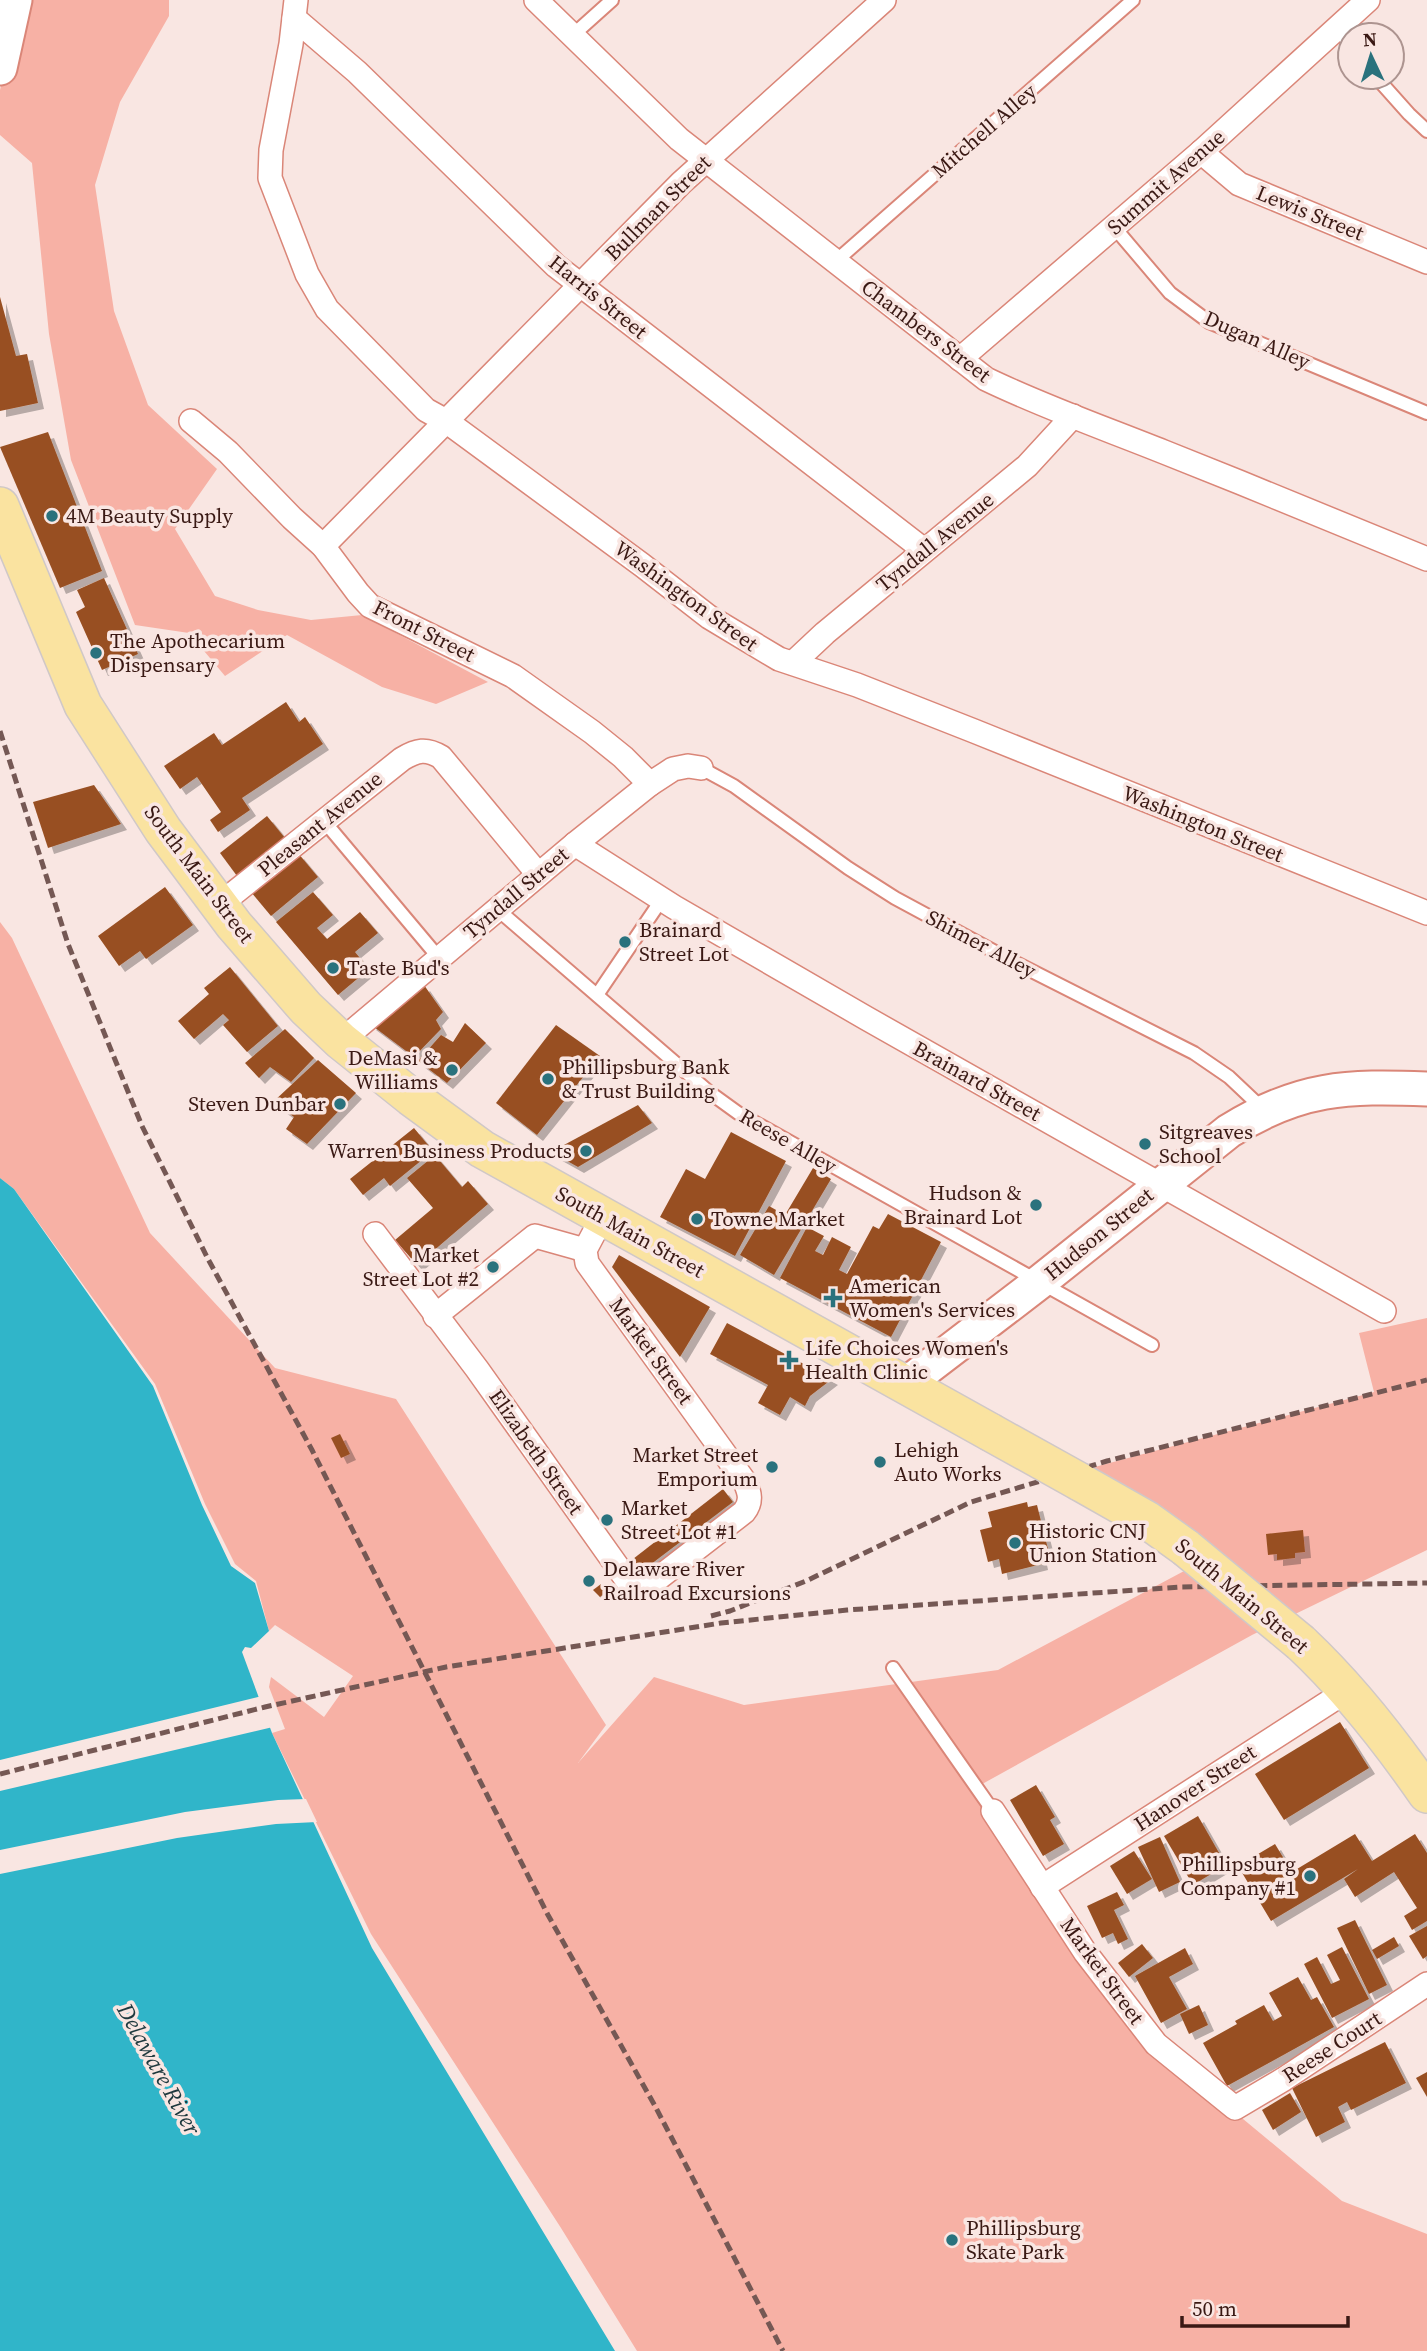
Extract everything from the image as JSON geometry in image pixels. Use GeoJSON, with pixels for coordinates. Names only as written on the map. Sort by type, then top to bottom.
{"type":"FeatureCollection","features":[{"type":"Feature","properties":{"kind":"main road","name":"South Main Street"},"geometry":{"type":"LineString","coordinates":[[0,506],[83,705],[163,830],[219,905],[306,1008],[341,1041],[482,1149],[1147,1520],[1186,1548],[1301,1643],[1348,1690],[1397,1750],[1427,1794]]}},
{"type":"Feature","properties":{"kind":"street"},"geometry":{"type":"LineString","coordinates":[[0,68],[15,0]]}},
{"type":"Feature","properties":{"kind":"street","name":"Chambers Street"},"geometry":{"type":"LineString","coordinates":[[537,0],[679,139],[960,359],[996,384],[1038,405],[1073,416],[1427,559]]}},
{"type":"Feature","properties":{"kind":"street","name":"Bullman Street"},"geometry":{"type":"LineString","coordinates":[[323,546],[706,160],[884,0]]}},
{"type":"Feature","properties":{"kind":"street","name":"Summit Avenue"},"geometry":{"type":"LineString","coordinates":[[1353,21],[1368,0]]}},
{"type":"Feature","properties":{"kind":"street","name":"Harris Street"},"geometry":{"type":"LineString","coordinates":[[295,9],[455,170],[556,266],[924,550]]}},
{"type":"Feature","properties":{"kind":"street","name":"Washington Street"},"geometry":{"type":"LineString","coordinates":[[295,9],[269,166],[270,178],[307,274],[327,309],[426,410],[446,421],[709,617],[759,649],[974,731],[1427,913]]}},
{"type":"Feature","properties":{"kind":"street","name":"Summit Avenue"},"geometry":{"type":"LineString","coordinates":[[960,359],[1202,152],[1336,42]]}},
{"type":"Feature","properties":{"kind":"street","name":"Lewis Street"},"geometry":{"type":"LineString","coordinates":[[1202,152],[1239,184],[1427,262]]}},
{"type":"Feature","properties":{"kind":"street","name":"Tyndall Avenue"},"geometry":{"type":"LineString","coordinates":[[793,663],[825,633],[1027,466],[1073,416]]}},
{"type":"Feature","properties":{"kind":"street","name":"Front Street"},"geometry":{"type":"LineString","coordinates":[[191,421],[228,452],[323,546],[370,606],[513,676],[592,732],[650,784]]}},
{"type":"Feature","properties":{"kind":"street","name":"Pleasant Avenue"},"geometry":{"type":"LineString","coordinates":[[219,905],[402,759],[411,753],[424,750],[441,757],[538,874]]}},
{"type":"Feature","properties":{"kind":"street","name":"Tyndall Street"},"geometry":{"type":"LineString","coordinates":[[341,1041],[538,874],[650,784],[673,769],[688,766],[701,768]]}},
{"type":"Feature","properties":{"kind":"street","name":"Brainard Street"},"geometry":{"type":"LineString","coordinates":[[575,844],[662,899],[866,1018],[1384,1311]]}},
{"type":"Feature","properties":{"kind":"street","name":"Hudson Street"},"geometry":{"type":"LineString","coordinates":[[905,1385],[1229,1131],[1265,1111],[1312,1095],[1345,1088],[1427,1089]]}},
{"type":"Feature","properties":{"kind":"street"},"geometry":{"type":"LineString","coordinates":[[435,1316],[535,1236],[585,1250],[603,1216]]}},
{"type":"Feature","properties":{"kind":"street","name":"Elizabeth Street"},"geometry":{"type":"LineString","coordinates":[[375,1234],[477,1368],[634,1590]]}},
{"type":"Feature","properties":{"kind":"street","name":"Market Street"},"geometry":{"type":"LineString","coordinates":[[585,1250],[587,1263],[597,1279],[751,1493],[744,1512],[656,1580],[634,1590]]}},
{"type":"Feature","properties":{"kind":"street","name":"Hanover Street"},"geometry":{"type":"LineString","coordinates":[[1042,1886],[1348,1690]]}},
{"type":"Feature","properties":{"kind":"street","name":"Market Street"},"geometry":{"type":"LineString","coordinates":[[993,1811],[1085,1952],[1156,2045],[1235,2108]]}},
{"type":"Feature","properties":{"kind":"street","name":"Reese Court"},"geometry":{"type":"LineString","coordinates":[[1235,2108],[1284,2079],[1427,1984]]}},
{"type":"Feature","properties":{"kind":"lane"},"geometry":{"type":"LineString","coordinates":[[573,35],[612,0]]}},
{"type":"Feature","properties":{"kind":"lane","name":"Mitchell Alley"},"geometry":{"type":"LineString","coordinates":[[836,261],[1133,0]]}},
{"type":"Feature","properties":{"kind":"lane"},"geometry":{"type":"LineString","coordinates":[[1388,91],[1427,131]]}},
{"type":"Feature","properties":{"kind":"lane","name":"Dugan Alley"},"geometry":{"type":"LineString","coordinates":[[1114,227],[1171,293],[1209,322],[1427,413]]}},
{"type":"Feature","properties":{"kind":"lane","name":"Shimer Alley"},"geometry":{"type":"LineString","coordinates":[[701,768],[734,786],[848,868],[895,898],[1010,960],[1194,1053],[1229,1077],[1265,1111]]}},
{"type":"Feature","properties":{"kind":"lane"},"geometry":{"type":"LineString","coordinates":[[324,821],[439,958]]}},
{"type":"Feature","properties":{"kind":"lane"},"geometry":{"type":"LineString","coordinates":[[597,995],[662,899]]}},
{"type":"Feature","properties":{"kind":"lane","name":"Reese Alley"},"geometry":{"type":"LineString","coordinates":[[497,909],[709,1092],[738,1113],[1152,1345]]}},
{"type":"Feature","properties":{"kind":"lane"},"geometry":{"type":"LineString","coordinates":[[893,1668],[993,1811]]}},
{"type":"Feature","properties":{"kind":"shaded area"},"geometry":{"type":"Polygon","coordinates":[[[22,0],[169,0],[169,16],[120,102],[95,185],[114,311],[148,405],[217,469],[175,529],[215,596],[258,610],[311,620],[362,615],[488,682],[436,704],[382,687],[287,635],[225,676],[189,633],[135,625],[71,460],[49,334],[32,163],[0,135],[0,90],[22,0]]]}},
{"type":"Feature","properties":{"kind":"shaded area"},"geometry":{"type":"Polygon","coordinates":[[[0,922],[12,938],[150,1233],[275,1368],[396,1399],[606,1725],[578,1763],[654,1677],[744,1705],[998,1670],[1201,1562],[1076,1472],[1374,1392],[1359,1333],[1427,1318],[1427,1550],[1252,1635],[975,1788],[1166,2055],[1342,2201],[1427,2234],[1427,2351],[637,2351],[371,1934],[272,1733],[285,1729],[269,1687],[271,1677],[324,1717],[353,1676],[275,1625],[269,1631],[256,1581],[235,1564],[205,1504],[155,1384],[14,1189],[0,1178],[0,922]]]}},
{"type":"Feature","properties":{"kind":"water","name":"Delaware River"},"geometry":{"type":"Polygon","coordinates":[[[0,1178],[14,1189],[153,1386],[202,1505],[231,1566],[255,1583],[269,1631],[251,1648],[245,1647],[242,1652],[272,1733],[372,1948],[615,2351],[0,2351],[0,1178]]]}},
{"type":"Feature","properties":{"kind":"pier"},"geometry":{"type":"Polygon","coordinates":[[[262,1696],[273,1727],[0,1791],[0,1760],[262,1696]]]}},
{"type":"Feature","properties":{"kind":"pier"},"geometry":{"type":"Polygon","coordinates":[[[306,1799],[317,1822],[276,1824],[177,1838],[0,1874],[0,1850],[185,1812],[306,1799]]]}},
{"type":"Feature","properties":{"kind":"building"},"geometry":{"type":"Polygon","coordinates":[[[0,297],[16,356],[27,354],[38,403],[0,411],[0,297]]]}},
{"type":"Feature","properties":{"kind":"building"},"geometry":{"type":"Polygon","coordinates":[[[48,432],[102,571],[60,588],[0,447],[48,432]]]}},
{"type":"Feature","properties":{"kind":"building"},"geometry":{"type":"Polygon","coordinates":[[[104,578],[138,654],[102,670],[76,612],[85,607],[77,590],[104,578]]]}},
{"type":"Feature","properties":{"kind":"building"},"geometry":{"type":"Polygon","coordinates":[[[286,702],[299,722],[305,717],[323,744],[242,798],[250,810],[218,832],[210,820],[221,812],[197,777],[180,789],[164,766],[214,733],[222,745],[286,702]]]}},
{"type":"Feature","properties":{"kind":"building"},"geometry":{"type":"Polygon","coordinates":[[[94,785],[121,824],[48,848],[33,802],[94,785]]]}},
{"type":"Feature","properties":{"kind":"building"},"geometry":{"type":"Polygon","coordinates":[[[267,816],[285,838],[237,876],[220,853],[267,816]]]}},
{"type":"Feature","properties":{"kind":"building"},"geometry":{"type":"Polygon","coordinates":[[[298,853],[318,877],[271,916],[251,892],[298,853]]]}},
{"type":"Feature","properties":{"kind":"building"},"geometry":{"type":"Polygon","coordinates":[[[165,887],[193,925],[146,959],[140,951],[119,966],[98,936],[165,887]]]}},
{"type":"Feature","properties":{"kind":"building"},"geometry":{"type":"Polygon","coordinates":[[[313,892],[333,915],[317,928],[327,939],[360,912],[378,933],[355,952],[369,969],[338,995],[276,922],[313,892]]]}},
{"type":"Feature","properties":{"kind":"building"},"geometry":{"type":"Polygon","coordinates":[[[230,967],[278,1026],[247,1052],[223,1025],[229,1020],[223,1014],[194,1039],[178,1021],[209,994],[204,988],[230,967]]]}},
{"type":"Feature","properties":{"kind":"building"},"geometry":{"type":"Polygon","coordinates":[[[424,985],[443,1012],[436,1020],[441,1029],[414,1057],[370,1024],[398,1001],[404,1004],[424,985]]]}},
{"type":"Feature","properties":{"kind":"building"},"geometry":{"type":"Polygon","coordinates":[[[465,1023],[486,1043],[447,1083],[418,1061],[441,1035],[453,1042],[465,1023]]]}},
{"type":"Feature","properties":{"kind":"building","name":"Phillipsburg Bank & Trust Building"},"geometry":{"type":"Polygon","coordinates":[[[556,1025],[600,1056],[537,1135],[496,1103],[556,1025]]]}},
{"type":"Feature","properties":{"kind":"building"},"geometry":{"type":"Polygon","coordinates":[[[285,1029],[314,1058],[291,1082],[270,1067],[259,1078],[245,1063],[285,1029]]]}},
{"type":"Feature","properties":{"kind":"building"},"geometry":{"type":"Polygon","coordinates":[[[318,1060],[356,1093],[307,1144],[286,1129],[294,1117],[273,1102],[318,1060]]]}},
{"type":"Feature","properties":{"kind":"building"},"geometry":{"type":"Polygon","coordinates":[[[638,1105],[652,1123],[578,1167],[551,1152],[638,1105]]]}},
{"type":"Feature","properties":{"kind":"building"},"geometry":{"type":"Polygon","coordinates":[[[414,1128],[433,1151],[390,1186],[384,1178],[363,1195],[350,1179],[414,1128]]]}},
{"type":"Feature","properties":{"kind":"building"},"geometry":{"type":"Polygon","coordinates":[[[731,1132],[786,1161],[735,1256],[660,1217],[686,1169],[705,1179],[731,1132]]]}},
{"type":"Feature","properties":{"kind":"building"},"geometry":{"type":"Polygon","coordinates":[[[435,1155],[462,1187],[468,1181],[488,1204],[417,1265],[395,1240],[433,1208],[407,1178],[435,1155]]]}},
{"type":"Feature","properties":{"kind":"building"},"geometry":{"type":"Polygon","coordinates":[[[813,1168],[831,1179],[774,1275],[740,1255],[769,1206],[785,1215],[813,1168]]]}},
{"type":"Feature","properties":{"kind":"building"},"geometry":{"type":"Polygon","coordinates":[[[888,1214],[941,1242],[891,1337],[780,1278],[807,1227],[824,1236],[815,1251],[823,1255],[832,1237],[851,1247],[839,1270],[847,1274],[873,1226],[879,1229],[888,1214]]]}},
{"type":"Feature","properties":{"kind":"building"},"geometry":{"type":"Polygon","coordinates":[[[619,1255],[710,1307],[680,1357],[612,1267],[619,1255]]]}},
{"type":"Feature","properties":{"kind":"building"},"geometry":{"type":"Polygon","coordinates":[[[727,1323],[832,1379],[810,1396],[805,1406],[790,1397],[780,1415],[758,1403],[768,1385],[710,1354],[727,1323]]]}},
{"type":"Feature","properties":{"kind":"building"},"geometry":{"type":"Polygon","coordinates":[[[340,1434],[350,1454],[341,1458],[331,1438],[340,1434]]]}},
{"type":"Feature","properties":{"kind":"building"},"geometry":{"type":"Polygon","coordinates":[[[723,1489],[733,1502],[642,1571],[633,1559],[723,1489]]]}},
{"type":"Feature","properties":{"kind":"building","name":"Historic CNJ Union Station"},"geometry":{"type":"Polygon","coordinates":[[[1027,1502],[1028,1507],[1037,1505],[1050,1557],[1041,1559],[1042,1564],[1002,1574],[999,1559],[988,1562],[980,1530],[992,1527],[988,1512],[1027,1502]]]}},
{"type":"Feature","properties":{"kind":"building"},"geometry":{"type":"Polygon","coordinates":[[[1303,1530],[1305,1552],[1295,1553],[1295,1558],[1277,1560],[1277,1554],[1268,1555],[1266,1534],[1303,1530]]]}},
{"type":"Feature","properties":{"kind":"building"},"geometry":{"type":"Polygon","coordinates":[[[601,1584],[606,1592],[600,1597],[593,1590],[601,1584]]]}},
{"type":"Feature","properties":{"kind":"building"},"geometry":{"type":"Polygon","coordinates":[[[1340,1722],[1369,1768],[1284,1820],[1255,1774],[1340,1722]]]}},
{"type":"Feature","properties":{"kind":"building"},"geometry":{"type":"Polygon","coordinates":[[[1036,1785],[1055,1817],[1050,1820],[1064,1844],[1043,1856],[1010,1800],[1036,1785]]]}},
{"type":"Feature","properties":{"kind":"building"},"geometry":{"type":"Polygon","coordinates":[[[1198,1816],[1226,1865],[1193,1885],[1164,1836],[1198,1816]]]}},
{"type":"Feature","properties":{"kind":"building"},"geometry":{"type":"Polygon","coordinates":[[[1355,1834],[1372,1861],[1415,1834],[1427,1853],[1427,1921],[1412,1930],[1404,1916],[1417,1908],[1394,1872],[1355,1897],[1344,1879],[1358,1869],[1271,1921],[1238,1866],[1275,1844],[1292,1872],[1355,1834]]]}},
{"type":"Feature","properties":{"kind":"building"},"geometry":{"type":"Polygon","coordinates":[[[1160,1837],[1180,1882],[1159,1892],[1138,1847],[1160,1837]]]}},
{"type":"Feature","properties":{"kind":"building"},"geometry":{"type":"Polygon","coordinates":[[[1134,1851],[1152,1879],[1127,1894],[1110,1866],[1134,1851]]]}},
{"type":"Feature","properties":{"kind":"building"},"geometry":{"type":"Polygon","coordinates":[[[1117,1892],[1124,1905],[1114,1910],[1128,1939],[1118,1944],[1113,1933],[1102,1938],[1087,1906],[1117,1892]]]}},
{"type":"Feature","properties":{"kind":"building"},"geometry":{"type":"Polygon","coordinates":[[[1355,1920],[1387,1985],[1369,1994],[1337,1928],[1355,1920]]]}},
{"type":"Feature","properties":{"kind":"building"},"geometry":{"type":"Polygon","coordinates":[[[1427,1926],[1427,1956],[1423,1959],[1409,1936],[1427,1926]]]}},
{"type":"Feature","properties":{"kind":"building"},"geometry":{"type":"Polygon","coordinates":[[[1394,1937],[1399,1946],[1377,1959],[1372,1950],[1394,1937]]]}},
{"type":"Feature","properties":{"kind":"building"},"geometry":{"type":"Polygon","coordinates":[[[1142,1944],[1153,1958],[1129,1977],[1118,1963],[1142,1944]]]}},
{"type":"Feature","properties":{"kind":"building"},"geometry":{"type":"Polygon","coordinates":[[[1342,1947],[1369,1999],[1332,2018],[1304,1964],[1317,1957],[1331,1984],[1340,1980],[1327,1955],[1342,1947]]]}},
{"type":"Feature","properties":{"kind":"building"},"geometry":{"type":"Polygon","coordinates":[[[1185,1948],[1193,1964],[1169,1977],[1187,2009],[1161,2023],[1135,1976],[1185,1948]]]}},
{"type":"Feature","properties":{"kind":"building"},"geometry":{"type":"Polygon","coordinates":[[[1298,1977],[1311,2000],[1317,1997],[1334,2027],[1227,2086],[1203,2043],[1264,2005],[1273,2021],[1282,2016],[1269,1993],[1298,1977]]]}},
{"type":"Feature","properties":{"kind":"building"},"geometry":{"type":"Polygon","coordinates":[[[1199,2005],[1208,2025],[1189,2034],[1180,2014],[1199,2005]]]}},
{"type":"Feature","properties":{"kind":"building"},"geometry":{"type":"Polygon","coordinates":[[[1385,2042],[1406,2083],[1351,2110],[1347,2102],[1338,2107],[1345,2122],[1316,2137],[1292,2088],[1385,2042]]]}},
{"type":"Feature","properties":{"kind":"building"},"geometry":{"type":"Polygon","coordinates":[[[1427,2072],[1427,2097],[1416,2078],[1427,2072]]]}},
{"type":"Feature","properties":{"kind":"building"},"geometry":{"type":"Polygon","coordinates":[[[1290,2093],[1301,2112],[1273,2130],[1262,2110],[1290,2093]]]}},
{"type":"Feature","properties":{"kind":"railway"},"geometry":{"type":"LineString","coordinates":[[0,731],[68,944],[142,1126],[208,1259],[312,1450],[548,1915],[655,2106],[783,2351]]}},
{"type":"Feature","properties":{"kind":"railway"},"geometry":{"type":"LineString","coordinates":[[711,1616],[806,1581],[971,1502],[1107,1461],[1427,1380]]}},
{"type":"Feature","properties":{"kind":"railway"},"geometry":{"type":"LineString","coordinates":[[0,1774],[265,1707],[446,1667],[721,1623],[847,1610],[1181,1587],[1427,1583]]}},
{"type":"Feature","properties":{"kind":"place","name":"4M Beauty Supply"},"geometry":{"type":"Point","coordinates":[52,516]}},
{"type":"Feature","properties":{"kind":"place","name":"The Apothecarium Dispensary"},"geometry":{"type":"Point","coordinates":[96,653]}},
{"type":"Feature","properties":{"kind":"place","name":"Brainard Street Lot"},"geometry":{"type":"Point","coordinates":[625,942]}},
{"type":"Feature","properties":{"kind":"place","name":"Taste Bud's"},"geometry":{"type":"Point","coordinates":[333,968]}},
{"type":"Feature","properties":{"kind":"place","name":"DeMasi & Williams"},"geometry":{"type":"Point","coordinates":[452,1070]}},
{"type":"Feature","properties":{"kind":"place","name":"Phillipsburg Bank & Trust Building"},"geometry":{"type":"Point","coordinates":[548,1079]}},
{"type":"Feature","properties":{"kind":"place","name":"Steven Dunbar"},"geometry":{"type":"Point","coordinates":[340,1104]}},
{"type":"Feature","properties":{"kind":"place","name":"Sitgreaves School"},"geometry":{"type":"Point","coordinates":[1145,1144]}},
{"type":"Feature","properties":{"kind":"place","name":"Warren Business Products"},"geometry":{"type":"Point","coordinates":[586,1151]}},
{"type":"Feature","properties":{"kind":"place","name":"Hudson & Brainard Lot"},"geometry":{"type":"Point","coordinates":[1036,1205]}},
{"type":"Feature","properties":{"kind":"place","name":"Towne Market"},"geometry":{"type":"Point","coordinates":[697,1219]}},
{"type":"Feature","properties":{"kind":"place","name":"Market Street Lot #2"},"geometry":{"type":"Point","coordinates":[493,1267]}},
{"type":"Feature","properties":{"kind":"place","name":"American Women's Services"},"geometry":{"type":"Point","coordinates":[833,1298]}},
{"type":"Feature","properties":{"kind":"place","name":"Life Choices Women's Health Clinic"},"geometry":{"type":"Point","coordinates":[789,1360]}},
{"type":"Feature","properties":{"kind":"place","name":"Lehigh Auto Works"},"geometry":{"type":"Point","coordinates":[880,1462]}},
{"type":"Feature","properties":{"kind":"place","name":"Market Street Emporium"},"geometry":{"type":"Point","coordinates":[772,1467]}},
{"type":"Feature","properties":{"kind":"place","name":"Market Street Lot #1"},"geometry":{"type":"Point","coordinates":[607,1520]}},
{"type":"Feature","properties":{"kind":"place","name":"Historic CNJ Union Station"},"geometry":{"type":"Point","coordinates":[1015,1543]}},
{"type":"Feature","properties":{"kind":"place","name":"Delaware River Railroad Excursions"},"geometry":{"type":"Point","coordinates":[589,1581]}},
{"type":"Feature","properties":{"kind":"place","name":"Phillipsburg Company #1"},"geometry":{"type":"Point","coordinates":[1310,1876]}},
{"type":"Feature","properties":{"kind":"place","name":"Phillipsburg Skate Park"},"geometry":{"type":"Point","coordinates":[952,2240]}}]}
